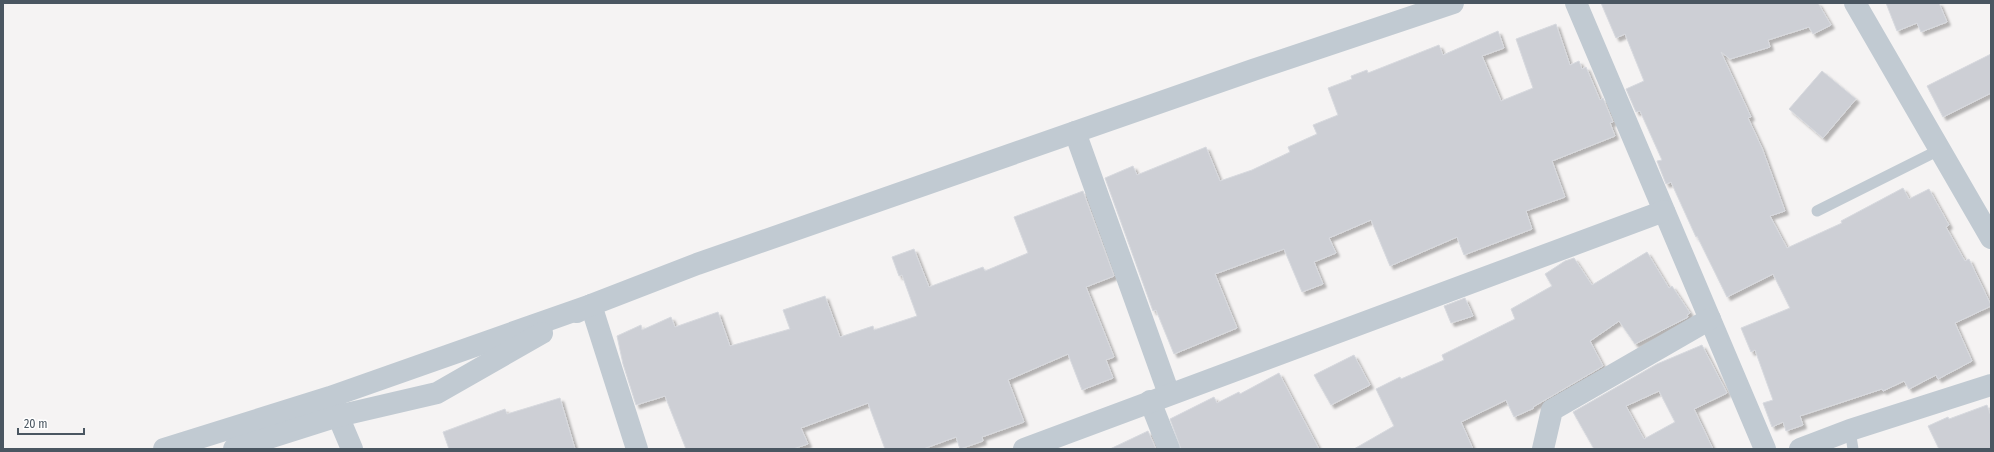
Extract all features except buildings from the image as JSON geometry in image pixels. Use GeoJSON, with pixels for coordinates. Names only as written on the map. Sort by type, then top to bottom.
{"type":"FeatureCollection","features":[{"type":"Feature","properties":{"kind":"street"},"geometry":{"type":"LineString","coordinates":[[234,449],[334,407],[697,264],[1075,132],[1453,3]]}},
{"type":"Feature","properties":{"kind":"street"},"geometry":{"type":"LineString","coordinates":[[1576,3],[1765,449]]}},
{"type":"Feature","properties":{"kind":"street"},"geometry":{"type":"LineString","coordinates":[[1855,3],[1941,149],[1991,238]]}},
{"type":"Feature","properties":{"kind":"street"},"geometry":{"type":"LineString","coordinates":[[1075,132],[1159,398],[1169,449]]}},
{"type":"Feature","properties":{"kind":"street"},"geometry":{"type":"LineString","coordinates":[[1024,449],[1664,211]]}},
{"type":"Feature","properties":{"kind":"street"},"geometry":{"type":"LineString","coordinates":[[164,449],[334,407],[437,393],[591,305]]}},
{"type":"Feature","properties":{"kind":"street"},"geometry":{"type":"LineString","coordinates":[[591,305],[637,449]]}},
{"type":"Feature","properties":{"kind":"street"},"geometry":{"type":"LineString","coordinates":[[1543,449],[1552,410],[1710,319]]}},
{"type":"Feature","properties":{"kind":"street"},"geometry":{"type":"LineString","coordinates":[[1800,449],[1851,439],[1991,385]]}},
{"type":"Feature","properties":{"kind":"street"},"geometry":{"type":"LineString","coordinates":[[334,407],[352,449]]}},
{"type":"Feature","properties":{"kind":"lane"},"geometry":{"type":"LineString","coordinates":[[1817,211],[1941,149]]}}]}
